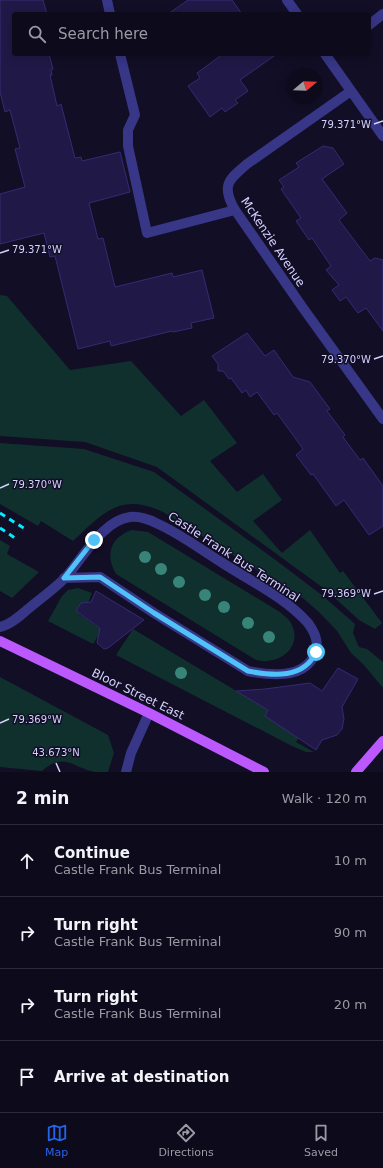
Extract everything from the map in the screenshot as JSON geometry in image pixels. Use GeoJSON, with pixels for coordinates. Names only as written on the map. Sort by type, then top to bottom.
{"type":"FeatureCollection","features":[{"type":"Feature","properties":{"kind":"main road","name":"Bloor Street East"},"geometry":{"type":"LineString","coordinates":[[0,641],[150,713],[264,772]]}},
{"type":"Feature","properties":{"kind":"main road"},"geometry":{"type":"LineString","coordinates":[[356,772],[383,741]]}},
{"type":"Feature","properties":{"kind":"street"},"geometry":{"type":"LineString","coordinates":[[107,0],[110,12]]}},
{"type":"Feature","properties":{"kind":"street"},"geometry":{"type":"LineString","coordinates":[[287,0],[296,12]]}},
{"type":"Feature","properties":{"kind":"street"},"geometry":{"type":"LineString","coordinates":[[371,23],[383,14]]}},
{"type":"Feature","properties":{"kind":"street"},"geometry":{"type":"LineString","coordinates":[[120,56],[135,115],[128,130],[128,146],[148,233],[235,210]]}},
{"type":"Feature","properties":{"kind":"street"},"geometry":{"type":"LineString","coordinates":[[327,56],[383,136]]}},
{"type":"Feature","properties":{"kind":"street","name":"McKenzie Avenue"},"geometry":{"type":"LineString","coordinates":[[351,91],[233,175],[226,190],[229,200],[235,210],[302,308],[383,419]]}},
{"type":"Feature","properties":{"kind":"street","name":"Castle Frank Bus Terminal"},"geometry":{"type":"LineString","coordinates":[[0,627],[6,626],[64,578],[94,540],[118,520],[130,517],[141,518],[168,529],[286,603],[313,630],[317,639],[316,652],[307,666],[296,672],[266,675],[248,671],[154,613],[100,577],[64,578]]}},
{"type":"Feature","properties":{"kind":"street"},"geometry":{"type":"LineString","coordinates":[[126,772],[132,753],[150,713]]}},
{"type":"Feature","properties":{"kind":"green space"},"geometry":{"type":"Polygon","coordinates":[[[0,295],[7,296],[70,370],[131,361],[181,416],[204,400],[237,443],[210,461],[237,492],[263,474],[282,500],[253,521],[282,553],[310,530],[340,573],[343,571],[382,623],[375,629],[359,620],[326,590],[157,467],[85,442],[0,436],[0,295]]]}},
{"type":"Feature","properties":{"kind":"green space"},"geometry":{"type":"Polygon","coordinates":[[[0,443],[84,449],[154,472],[277,561],[323,596],[355,624],[353,633],[359,647],[367,649],[383,662],[383,688],[363,664],[351,653],[337,631],[304,599],[163,512],[148,506],[135,504],[113,508],[103,514],[73,541],[41,521],[38,526],[0,504],[0,443]]]}},
{"type":"Feature","properties":{"kind":"green space"},"geometry":{"type":"Polygon","coordinates":[[[131,530],[148,532],[280,612],[291,623],[294,632],[294,640],[287,653],[280,658],[273,660],[256,660],[116,574],[110,554],[114,542],[124,533],[131,530]]]}},
{"type":"Feature","properties":{"kind":"green space"},"geometry":{"type":"Polygon","coordinates":[[[0,540],[10,546],[7,554],[39,572],[12,598],[0,591],[0,540]]]}},
{"type":"Feature","properties":{"kind":"green space"},"geometry":{"type":"Polygon","coordinates":[[[78,588],[92,593],[88,603],[81,603],[77,609],[79,614],[102,630],[93,644],[48,621],[62,596],[68,590],[78,588]]]}},
{"type":"Feature","properties":{"kind":"green space"},"geometry":{"type":"Polygon","coordinates":[[[133,629],[268,710],[265,716],[299,738],[296,742],[314,752],[306,752],[292,746],[116,655],[133,629]]]}},
{"type":"Feature","properties":{"kind":"green space"},"geometry":{"type":"Polygon","coordinates":[[[0,677],[108,735],[114,753],[108,772],[95,772],[63,761],[56,762],[42,771],[0,767],[0,677]]]}},
{"type":"Feature","properties":{"kind":"building"},"geometry":{"type":"Polygon","coordinates":[[[0,0],[43,0],[46,12],[12,12],[12,56],[50,56],[53,69],[51,70],[52,75],[50,75],[57,106],[61,104],[75,158],[81,157],[82,161],[120,152],[130,192],[89,203],[98,239],[103,238],[115,287],[172,273],[173,277],[202,270],[214,318],[191,323],[192,328],[172,331],[111,346],[110,341],[78,349],[55,256],[50,257],[44,233],[0,244],[0,194],[25,187],[15,149],[20,148],[10,110],[5,112],[0,92],[0,0]]]}},
{"type":"Feature","properties":{"kind":"building"},"geometry":{"type":"Polygon","coordinates":[[[188,0],[232,0],[241,12],[171,12],[188,0]]]}},
{"type":"Feature","properties":{"kind":"building"},"geometry":{"type":"Polygon","coordinates":[[[220,56],[274,56],[240,80],[248,91],[235,100],[238,103],[225,112],[222,108],[210,117],[188,86],[200,78],[197,73],[220,56]]]}},
{"type":"Feature","properties":{"kind":"building"},"geometry":{"type":"Polygon","coordinates":[[[323,146],[333,148],[344,164],[322,179],[347,213],[339,220],[370,261],[375,258],[383,260],[383,331],[366,308],[358,313],[346,297],[340,301],[332,290],[339,285],[326,270],[331,266],[312,238],[309,240],[296,221],[301,218],[281,189],[284,187],[279,180],[299,167],[296,163],[323,146]]]}},
{"type":"Feature","properties":{"kind":"building"},"geometry":{"type":"Polygon","coordinates":[[[247,333],[265,356],[274,350],[293,377],[310,382],[330,409],[327,411],[345,435],[343,437],[360,460],[363,458],[383,486],[383,526],[369,535],[344,500],[336,506],[313,474],[311,475],[296,455],[303,449],[277,413],[274,415],[257,392],[250,397],[246,390],[242,393],[231,378],[229,379],[223,371],[218,371],[218,364],[212,356],[247,333]]]}},
{"type":"Feature","properties":{"kind":"building"},"geometry":{"type":"Polygon","coordinates":[[[96,591],[144,620],[108,648],[104,649],[97,643],[100,628],[76,611],[81,603],[91,602],[96,591]]]}},
{"type":"Feature","properties":{"kind":"building"},"geometry":{"type":"Polygon","coordinates":[[[338,668],[358,679],[342,707],[344,719],[342,729],[337,735],[322,740],[316,750],[265,716],[268,710],[236,691],[310,683],[322,691],[338,668]]]}},
{"type":"Feature","properties":{"kind":"railway"},"geometry":{"type":"LineString","coordinates":[[0,513],[25,529]]}},
{"type":"Feature","properties":{"kind":"railway"},"geometry":{"type":"LineString","coordinates":[[0,528],[18,540]]}},
{"type":"Feature","properties":{"kind":"route"},"geometry":{"type":"LineString","coordinates":[[94,540],[64,578],[100,577],[154,613],[248,671],[266,675],[296,672],[307,666],[316,652]]}}]}
